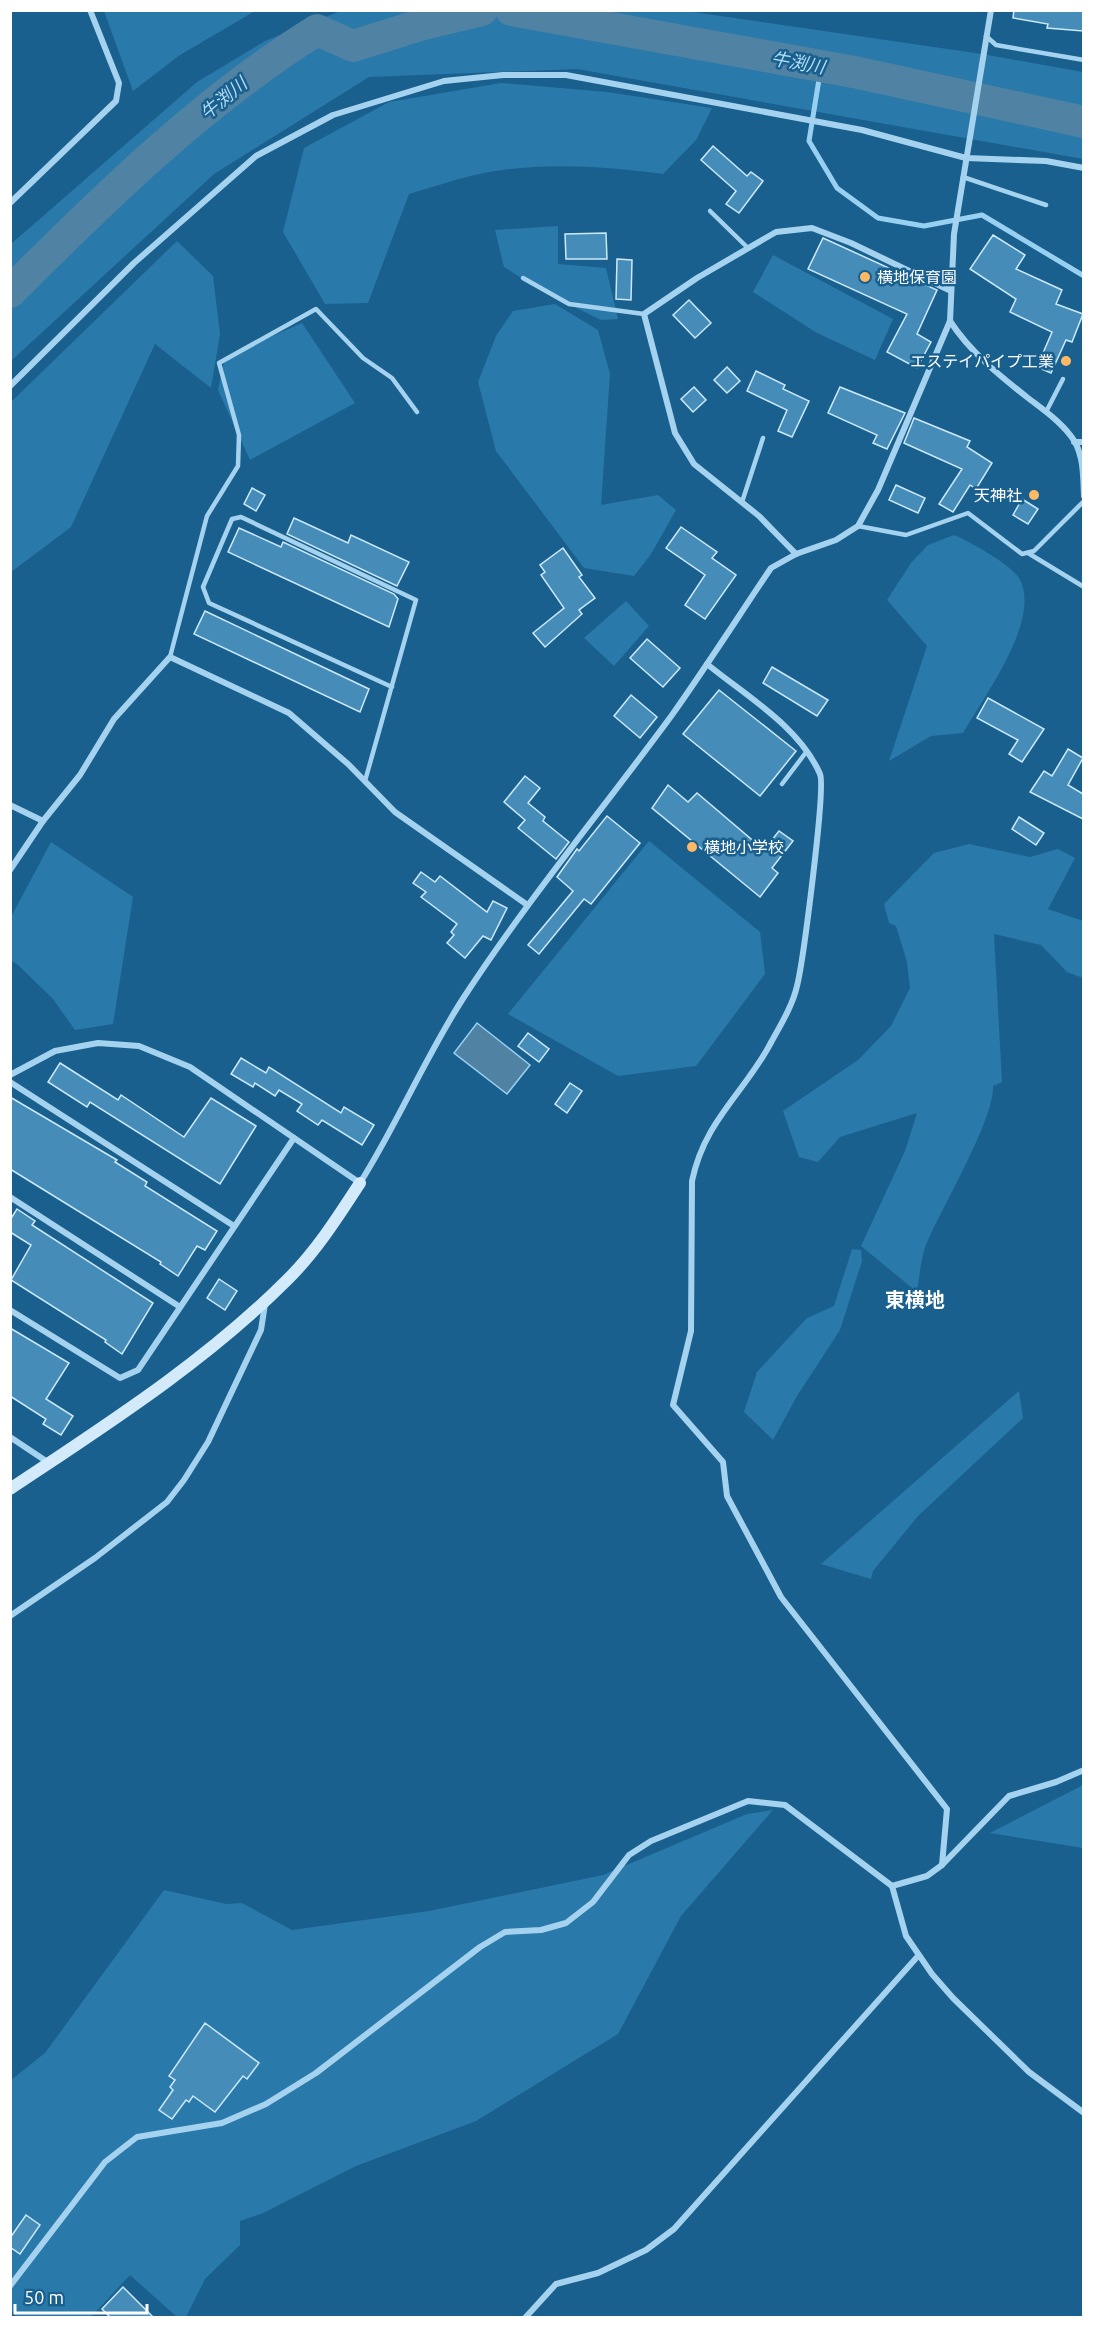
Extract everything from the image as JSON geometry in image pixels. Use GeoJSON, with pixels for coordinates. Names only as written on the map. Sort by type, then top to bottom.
{"type":"FeatureCollection","features":[{"type":"Feature","properties":{"kind":"street"},"geometry":{"type":"LineString","coordinates":[[10,203],[116,100],[119,83],[90,10]]}},
{"type":"Feature","properties":{"kind":"street"},"geometry":{"type":"LineString","coordinates":[[10,1489],[207,1353],[246,1321],[287,1281],[335,1222],[360,1183],[394,1125],[432,1049],[526,904],[672,714],[771,568],[796,554],[836,540],[858,525],[878,490],[950,321],[954,234],[991,10]]}},
{"type":"Feature","properties":{"kind":"street"},"geometry":{"type":"LineString","coordinates":[[10,386],[134,263],[256,156],[333,115],[444,81],[503,75],[566,75],[851,128],[966,158],[1046,161],[1083,168]]}},
{"type":"Feature","properties":{"kind":"street"},"geometry":{"type":"LineString","coordinates":[[796,554],[742,502],[694,465],[675,433],[644,314],[697,278],[776,232],[812,228],[851,243],[951,291]]}},
{"type":"Feature","properties":{"kind":"street"},"geometry":{"type":"LineString","coordinates":[[950,321],[958,334],[999,375],[1046,412],[1074,442],[1082,461],[1083,496]]}},
{"type":"Feature","properties":{"kind":"street"},"geometry":{"type":"LineString","coordinates":[[1074,442],[1083,442]]}},
{"type":"Feature","properties":{"kind":"street"},"geometry":{"type":"LineString","coordinates":[[10,870],[43,821],[80,776],[114,719],[170,657],[289,713],[365,781],[395,812],[526,904]]}},
{"type":"Feature","properties":{"kind":"street"},"geometry":{"type":"LineString","coordinates":[[706,664],[799,739],[821,777],[808,921],[797,988],[766,1052],[708,1132],[696,1160],[692,1181],[691,1331],[673,1405],[723,1462],[727,1496],[782,1597],[947,1809],[942,1865]]}},
{"type":"Feature","properties":{"kind":"street"},"geometry":{"type":"LineString","coordinates":[[10,805],[43,821]]}},
{"type":"Feature","properties":{"kind":"street"},"geometry":{"type":"LineString","coordinates":[[10,1075],[55,1051],[98,1043],[139,1046],[190,1067],[360,1183]]}},
{"type":"Feature","properties":{"kind":"street"},"geometry":{"type":"LineString","coordinates":[[10,1082],[234,1226]]}},
{"type":"Feature","properties":{"kind":"street"},"geometry":{"type":"LineString","coordinates":[[10,1310],[120,1378],[138,1370],[294,1138]]}},
{"type":"Feature","properties":{"kind":"street"},"geometry":{"type":"LineString","coordinates":[[10,1197],[180,1306]]}},
{"type":"Feature","properties":{"kind":"street"},"geometry":{"type":"LineString","coordinates":[[10,1616],[95,1558],[166,1502],[208,1442],[261,1330],[266,1299]]}},
{"type":"Feature","properties":{"kind":"street"},"geometry":{"type":"LineString","coordinates":[[10,1437],[49,1463]]}},
{"type":"Feature","properties":{"kind":"street"},"geometry":{"type":"LineString","coordinates":[[892,1886],[927,1876],[942,1865],[1009,1796],[1056,1782],[1083,1770]]}},
{"type":"Feature","properties":{"kind":"street"},"geometry":{"type":"LineString","coordinates":[[10,2286],[105,2162],[137,2137],[222,2123],[266,2104],[316,2073],[448,1971],[505,1932],[541,1930],[566,1923],[593,1902],[629,1855],[651,1841],[748,1801],[785,1805],[892,1886],[906,1935],[918,1956],[953,1998],[1029,2072],[1083,2113]]}},
{"type":"Feature","properties":{"kind":"street"},"geometry":{"type":"LineString","coordinates":[[525,2318],[556,2284],[598,2273],[646,2250],[674,2229],[918,1956]]}},
{"type":"Feature","properties":{"kind":"lane"},"geometry":{"type":"LineString","coordinates":[[986,36],[996,45],[1083,60]]}},
{"type":"Feature","properties":{"kind":"lane"},"geometry":{"type":"LineString","coordinates":[[963,177],[1046,205]]}},
{"type":"Feature","properties":{"kind":"lane"},"geometry":{"type":"LineString","coordinates":[[710,211],[748,248]]}},
{"type":"Feature","properties":{"kind":"lane"},"geometry":{"type":"LineString","coordinates":[[523,278],[569,304],[644,314]]}},
{"type":"Feature","properties":{"kind":"lane"},"geometry":{"type":"LineString","coordinates":[[170,657],[207,516],[238,466],[239,435],[219,363],[316,309],[363,358],[393,378],[417,412]]}},
{"type":"Feature","properties":{"kind":"lane"},"geometry":{"type":"LineString","coordinates":[[1046,412],[1063,379]]}},
{"type":"Feature","properties":{"kind":"lane"},"geometry":{"type":"LineString","coordinates":[[742,502],[763,438]]}},
{"type":"Feature","properties":{"kind":"lane"},"geometry":{"type":"LineString","coordinates":[[858,525],[906,535],[968,513],[1022,554],[1034,551],[1083,501]]}},
{"type":"Feature","properties":{"kind":"lane"},"geometry":{"type":"LineString","coordinates":[[365,781],[392,687],[416,600],[241,517],[232,519],[203,587],[209,603],[392,687]]}},
{"type":"Feature","properties":{"kind":"lane"},"geometry":{"type":"LineString","coordinates":[[1028,553],[1083,586]]}},
{"type":"Feature","properties":{"kind":"lane"},"geometry":{"type":"LineString","coordinates":[[782,784],[807,751]]}},
{"type":"Feature","properties":{"kind":"shaded area"},"geometry":{"type":"Polygon","coordinates":[[[104,10],[255,11],[180,55],[133,91],[104,10]]]}},
{"type":"Feature","properties":{"kind":"shaded area"},"geometry":{"type":"Polygon","coordinates":[[[343,10],[686,11],[982,54],[1083,72],[1083,159],[577,69],[369,77],[214,174],[11,361],[11,244],[197,82],[265,41],[343,10]]]}},
{"type":"Feature","properties":{"kind":"shaded area"},"geometry":{"type":"Polygon","coordinates":[[[501,83],[607,92],[712,108],[696,140],[663,174],[567,166],[518,168],[471,176],[409,194],[368,303],[325,304],[283,232],[304,148],[389,102],[501,83]]]}},
{"type":"Feature","properties":{"kind":"shaded area"},"geometry":{"type":"Polygon","coordinates":[[[558,226],[558,264],[606,268],[618,319],[601,320],[542,291],[504,267],[495,230],[558,226]]]}},
{"type":"Feature","properties":{"kind":"shaded area"},"geometry":{"type":"Polygon","coordinates":[[[177,241],[213,276],[220,334],[211,388],[155,344],[71,527],[11,572],[11,402],[177,241]]]}},
{"type":"Feature","properties":{"kind":"shaded area"},"geometry":{"type":"Polygon","coordinates":[[[773,255],[893,319],[875,360],[817,333],[753,292],[773,255]]]}},
{"type":"Feature","properties":{"kind":"shaded area"},"geometry":{"type":"Polygon","coordinates":[[[555,304],[598,330],[610,374],[601,505],[658,495],[676,510],[651,554],[634,576],[584,568],[496,451],[478,382],[496,336],[513,311],[555,304]]]}},
{"type":"Feature","properties":{"kind":"shaded area"},"geometry":{"type":"Polygon","coordinates":[[[302,323],[355,403],[250,460],[218,390],[225,357],[302,323]]]}},
{"type":"Feature","properties":{"kind":"shaded area"},"geometry":{"type":"Polygon","coordinates":[[[954,535],[998,560],[1019,578],[1024,595],[1023,614],[1017,635],[996,679],[963,733],[931,736],[889,761],[927,646],[887,600],[911,563],[928,545],[954,535]]]}},
{"type":"Feature","properties":{"kind":"shaded area"},"geometry":{"type":"Polygon","coordinates":[[[626,601],[649,626],[614,666],[584,638],[626,601]]]}},
{"type":"Feature","properties":{"kind":"shaded area"},"geometry":{"type":"Polygon","coordinates":[[[649,841],[760,932],[765,974],[696,1066],[618,1076],[508,1014],[649,841]]]}},
{"type":"Feature","properties":{"kind":"shaded area"},"geometry":{"type":"Polygon","coordinates":[[[51,842],[133,897],[113,1024],[75,1030],[53,999],[17,964],[11,961],[11,917],[51,842]]]}},
{"type":"Feature","properties":{"kind":"shaded area"},"geometry":{"type":"Polygon","coordinates":[[[969,844],[1030,857],[1058,849],[1075,858],[1048,909],[1083,921],[1083,978],[1067,972],[1041,945],[994,934],[1002,1082],[993,1086],[986,1118],[978,1139],[926,1244],[917,1292],[861,1246],[905,1151],[917,1113],[840,1137],[818,1162],[799,1157],[783,1111],[858,1060],[891,1026],[910,988],[907,962],[896,926],[889,923],[884,904],[934,853],[969,844]]]}},
{"type":"Feature","properties":{"kind":"shaded area"},"geometry":{"type":"Polygon","coordinates":[[[477,1023],[530,1065],[507,1094],[454,1053],[477,1023]]]}},
{"type":"Feature","properties":{"kind":"shaded area"},"geometry":{"type":"Polygon","coordinates":[[[852,1249],[861,1250],[862,1261],[840,1330],[797,1396],[773,1440],[744,1412],[757,1372],[807,1318],[834,1306],[852,1249]]]}},
{"type":"Feature","properties":{"kind":"shaded area"},"geometry":{"type":"Polygon","coordinates":[[[1019,1391],[1023,1418],[918,1516],[873,1571],[871,1579],[821,1564],[1019,1391]]]}},
{"type":"Feature","properties":{"kind":"shaded area"},"geometry":{"type":"Polygon","coordinates":[[[1083,1785],[1083,1848],[990,1833],[1083,1785]]]}},
{"type":"Feature","properties":{"kind":"shaded area"},"geometry":{"type":"Polygon","coordinates":[[[773,1810],[681,1916],[618,2034],[476,2121],[356,2166],[263,2213],[240,2221],[240,2245],[205,2279],[186,2317],[177,2317],[130,2275],[91,2317],[16,2317],[11,2309],[11,2080],[45,2053],[164,1890],[226,1904],[242,1903],[292,1930],[429,1911],[603,1875],[747,1814],[773,1810]]]}},
{"type":"Feature","properties":{"kind":"building"},"geometry":{"type":"Polygon","coordinates":[[[1014,10],[1083,10],[1083,31],[1047,28],[1048,24],[1013,18],[1014,10]]]}},
{"type":"Feature","properties":{"kind":"building"},"geometry":{"type":"Polygon","coordinates":[[[713,146],[747,176],[751,172],[763,181],[739,213],[726,204],[736,191],[701,160],[713,146]]]}},
{"type":"Feature","properties":{"kind":"building"},"geometry":{"type":"Polygon","coordinates":[[[606,233],[607,259],[566,259],[565,234],[606,233]]]}},
{"type":"Feature","properties":{"kind":"building"},"geometry":{"type":"Polygon","coordinates":[[[993,235],[1025,255],[1016,269],[1062,290],[1056,304],[1083,314],[1072,342],[1066,340],[1051,373],[1037,367],[1052,332],[1010,312],[1016,299],[970,269],[993,235]]]}},
{"type":"Feature","properties":{"kind":"building"},"geometry":{"type":"Polygon","coordinates":[[[823,238],[937,290],[917,334],[931,342],[917,368],[887,352],[907,314],[808,269],[823,238]]]}},
{"type":"Feature","properties":{"kind":"building"},"geometry":{"type":"Polygon","coordinates":[[[617,259],[632,260],[631,300],[616,299],[617,259]]]}},
{"type":"Feature","properties":{"kind":"building"},"geometry":{"type":"Polygon","coordinates":[[[689,300],[711,323],[695,338],[673,315],[689,300]]]}},
{"type":"Feature","properties":{"kind":"building"},"geometry":{"type":"Polygon","coordinates":[[[727,367],[740,381],[727,393],[714,380],[727,367]]]}},
{"type":"Feature","properties":{"kind":"building"},"geometry":{"type":"Polygon","coordinates":[[[756,371],[785,385],[783,389],[809,401],[792,437],[778,431],[787,410],[747,391],[756,371]]]}},
{"type":"Feature","properties":{"kind":"building"},"geometry":{"type":"Polygon","coordinates":[[[694,387],[706,400],[693,412],[681,399],[694,387]]]}},
{"type":"Feature","properties":{"kind":"building"},"geometry":{"type":"Polygon","coordinates":[[[840,387],[905,413],[887,449],[873,443],[877,435],[828,413],[840,387]]]}},
{"type":"Feature","properties":{"kind":"building"},"geometry":{"type":"Polygon","coordinates":[[[914,418],[970,441],[967,447],[992,463],[976,489],[970,485],[953,512],[939,504],[962,469],[904,443],[914,418]]]}},
{"type":"Feature","properties":{"kind":"building"},"geometry":{"type":"Polygon","coordinates":[[[896,485],[925,498],[918,513],[889,500],[896,485]]]}},
{"type":"Feature","properties":{"kind":"building"},"geometry":{"type":"Polygon","coordinates":[[[252,488],[265,495],[256,511],[244,504],[252,488]]]}},
{"type":"Feature","properties":{"kind":"building"},"geometry":{"type":"Polygon","coordinates":[[[1022,499],[1038,509],[1028,524],[1013,515],[1022,499]]]}},
{"type":"Feature","properties":{"kind":"building"},"geometry":{"type":"Polygon","coordinates":[[[294,518],[348,543],[351,535],[409,562],[397,586],[287,534],[294,518]]]}},
{"type":"Feature","properties":{"kind":"building"},"geometry":{"type":"Polygon","coordinates":[[[681,527],[717,552],[712,558],[736,575],[705,619],[685,605],[705,575],[666,548],[681,527]]]}},
{"type":"Feature","properties":{"kind":"building"},"geometry":{"type":"Polygon","coordinates":[[[239,528],[281,547],[283,542],[394,594],[398,599],[389,627],[228,552],[239,528]]]}},
{"type":"Feature","properties":{"kind":"building"},"geometry":{"type":"Polygon","coordinates":[[[563,548],[582,575],[579,577],[595,598],[579,610],[582,614],[545,647],[533,633],[564,608],[541,575],[545,572],[540,565],[563,548]]]}},
{"type":"Feature","properties":{"kind":"building"},"geometry":{"type":"Polygon","coordinates":[[[205,611],[369,689],[360,712],[194,634],[205,611]]]}},
{"type":"Feature","properties":{"kind":"building"},"geometry":{"type":"Polygon","coordinates":[[[647,639],[680,668],[663,687],[630,658],[647,639]]]}},
{"type":"Feature","properties":{"kind":"building"},"geometry":{"type":"Polygon","coordinates":[[[772,667],[828,700],[817,716],[763,683],[772,667]]]}},
{"type":"Feature","properties":{"kind":"building"},"geometry":{"type":"Polygon","coordinates":[[[719,690],[796,751],[760,796],[683,734],[719,690]]]}},
{"type":"Feature","properties":{"kind":"building"},"geometry":{"type":"Polygon","coordinates":[[[631,695],[657,717],[640,738],[614,716],[631,695]]]}},
{"type":"Feature","properties":{"kind":"building"},"geometry":{"type":"Polygon","coordinates":[[[988,698],[1044,729],[1022,762],[1009,754],[1018,740],[977,718],[988,698]]]}},
{"type":"Feature","properties":{"kind":"building"},"geometry":{"type":"Polygon","coordinates":[[[1068,749],[1083,758],[1068,785],[1083,794],[1083,819],[1030,792],[1044,771],[1052,776],[1068,749]]]}},
{"type":"Feature","properties":{"kind":"building"},"geometry":{"type":"Polygon","coordinates":[[[525,776],[540,788],[528,803],[545,817],[543,821],[569,842],[556,859],[518,828],[525,820],[504,802],[525,776]]]}},
{"type":"Feature","properties":{"kind":"building"},"geometry":{"type":"Polygon","coordinates":[[[668,785],[688,802],[697,793],[764,850],[779,831],[793,841],[772,868],[778,873],[760,897],[652,808],[668,785]]]}},
{"type":"Feature","properties":{"kind":"building"},"geometry":{"type":"Polygon","coordinates":[[[607,816],[640,843],[591,904],[584,899],[539,954],[528,945],[573,891],[557,877],[577,849],[579,851],[607,816]]]}},
{"type":"Feature","properties":{"kind":"building"},"geometry":{"type":"Polygon","coordinates":[[[1019,817],[1044,833],[1036,845],[1012,829],[1019,817]]]}},
{"type":"Feature","properties":{"kind":"building"},"geometry":{"type":"Polygon","coordinates":[[[421,872],[435,882],[440,876],[487,912],[493,901],[507,908],[491,940],[483,936],[465,958],[447,943],[454,935],[451,932],[457,924],[421,897],[426,892],[413,883],[421,872]]]}},
{"type":"Feature","properties":{"kind":"building"},"geometry":{"type":"Polygon","coordinates":[[[528,1033],[549,1049],[539,1062],[518,1046],[528,1033]]]}},
{"type":"Feature","properties":{"kind":"building"},"geometry":{"type":"Polygon","coordinates":[[[241,1058],[266,1073],[269,1067],[341,1113],[344,1107],[374,1125],[362,1145],[322,1120],[318,1125],[297,1111],[302,1104],[279,1090],[275,1096],[255,1083],[253,1087],[231,1074],[241,1058]]]}},
{"type":"Feature","properties":{"kind":"building"},"geometry":{"type":"Polygon","coordinates":[[[60,1063],[118,1100],[121,1095],[184,1137],[211,1098],[256,1126],[220,1184],[90,1102],[87,1107],[48,1082],[60,1063]]]}},
{"type":"Feature","properties":{"kind":"building"},"geometry":{"type":"Polygon","coordinates":[[[570,1083],[582,1091],[567,1113],[555,1104],[570,1083]]]}},
{"type":"Feature","properties":{"kind":"building"},"geometry":{"type":"Polygon","coordinates":[[[10,1097],[117,1160],[115,1162],[147,1182],[145,1186],[217,1231],[205,1250],[197,1246],[178,1276],[160,1264],[161,1262],[10,1169],[10,1097]]]}},
{"type":"Feature","properties":{"kind":"building"},"geometry":{"type":"Polygon","coordinates":[[[17,1209],[35,1221],[32,1225],[153,1303],[122,1354],[105,1342],[106,1340],[11,1280],[31,1245],[10,1232],[10,1220],[17,1209]]]}},
{"type":"Feature","properties":{"kind":"building"},"geometry":{"type":"Polygon","coordinates":[[[219,1279],[237,1291],[225,1310],[207,1298],[219,1279]]]}},
{"type":"Feature","properties":{"kind":"building"},"geometry":{"type":"Polygon","coordinates":[[[10,1328],[69,1363],[46,1399],[73,1416],[61,1435],[43,1424],[46,1419],[10,1396],[10,1328]]]}},
{"type":"Feature","properties":{"kind":"building"},"geometry":{"type":"Polygon","coordinates":[[[205,2023],[259,2063],[247,2079],[243,2076],[215,2112],[193,2096],[189,2102],[186,2100],[172,2119],[159,2110],[173,2090],[170,2087],[175,2080],[169,2076],[205,2023]]]}},
{"type":"Feature","properties":{"kind":"building"},"geometry":{"type":"Polygon","coordinates":[[[26,2215],[40,2225],[20,2254],[10,2247],[10,2238],[26,2215]]]}},
{"type":"Feature","properties":{"kind":"building"},"geometry":{"type":"Polygon","coordinates":[[[123,2287],[154,2318],[111,2318],[102,2309],[123,2287]]]}},
{"type":"Feature","properties":{"kind":"waterway"},"geometry":{"type":"LineString","coordinates":[[416,10],[420,25]]}},
{"type":"Feature","properties":{"kind":"waterway","name":"牛渕川"},"geometry":{"type":"LineString","coordinates":[[10,292],[156,152],[234,88],[317,30],[353,46],[420,25],[482,10]]}},
{"type":"Feature","properties":{"kind":"waterway","name":"牛渕川"},"geometry":{"type":"LineString","coordinates":[[511,10],[854,72],[1084,122]]}},
{"type":"Feature","properties":{"kind":"waterway"},"geometry":{"type":"LineString","coordinates":[[821,67],[809,141],[837,188],[878,218],[924,226],[982,215],[1084,276]]}},
{"type":"Feature","properties":{"kind":"place","name":"横地保育園"},"geometry":{"type":"Point","coordinates":[865,277]}},
{"type":"Feature","properties":{"kind":"place","name":"エステイパイプ工業"},"geometry":{"type":"Point","coordinates":[1066,361]}},
{"type":"Feature","properties":{"kind":"place","name":"天神社"},"geometry":{"type":"Point","coordinates":[1034,495]}},
{"type":"Feature","properties":{"kind":"place","name":"横地小学校"},"geometry":{"type":"Point","coordinates":[692,847]}},
{"type":"Feature","properties":{"kind":"district","name":"東横地"},"geometry":{"type":"Point","coordinates":[915,1299]}}]}
